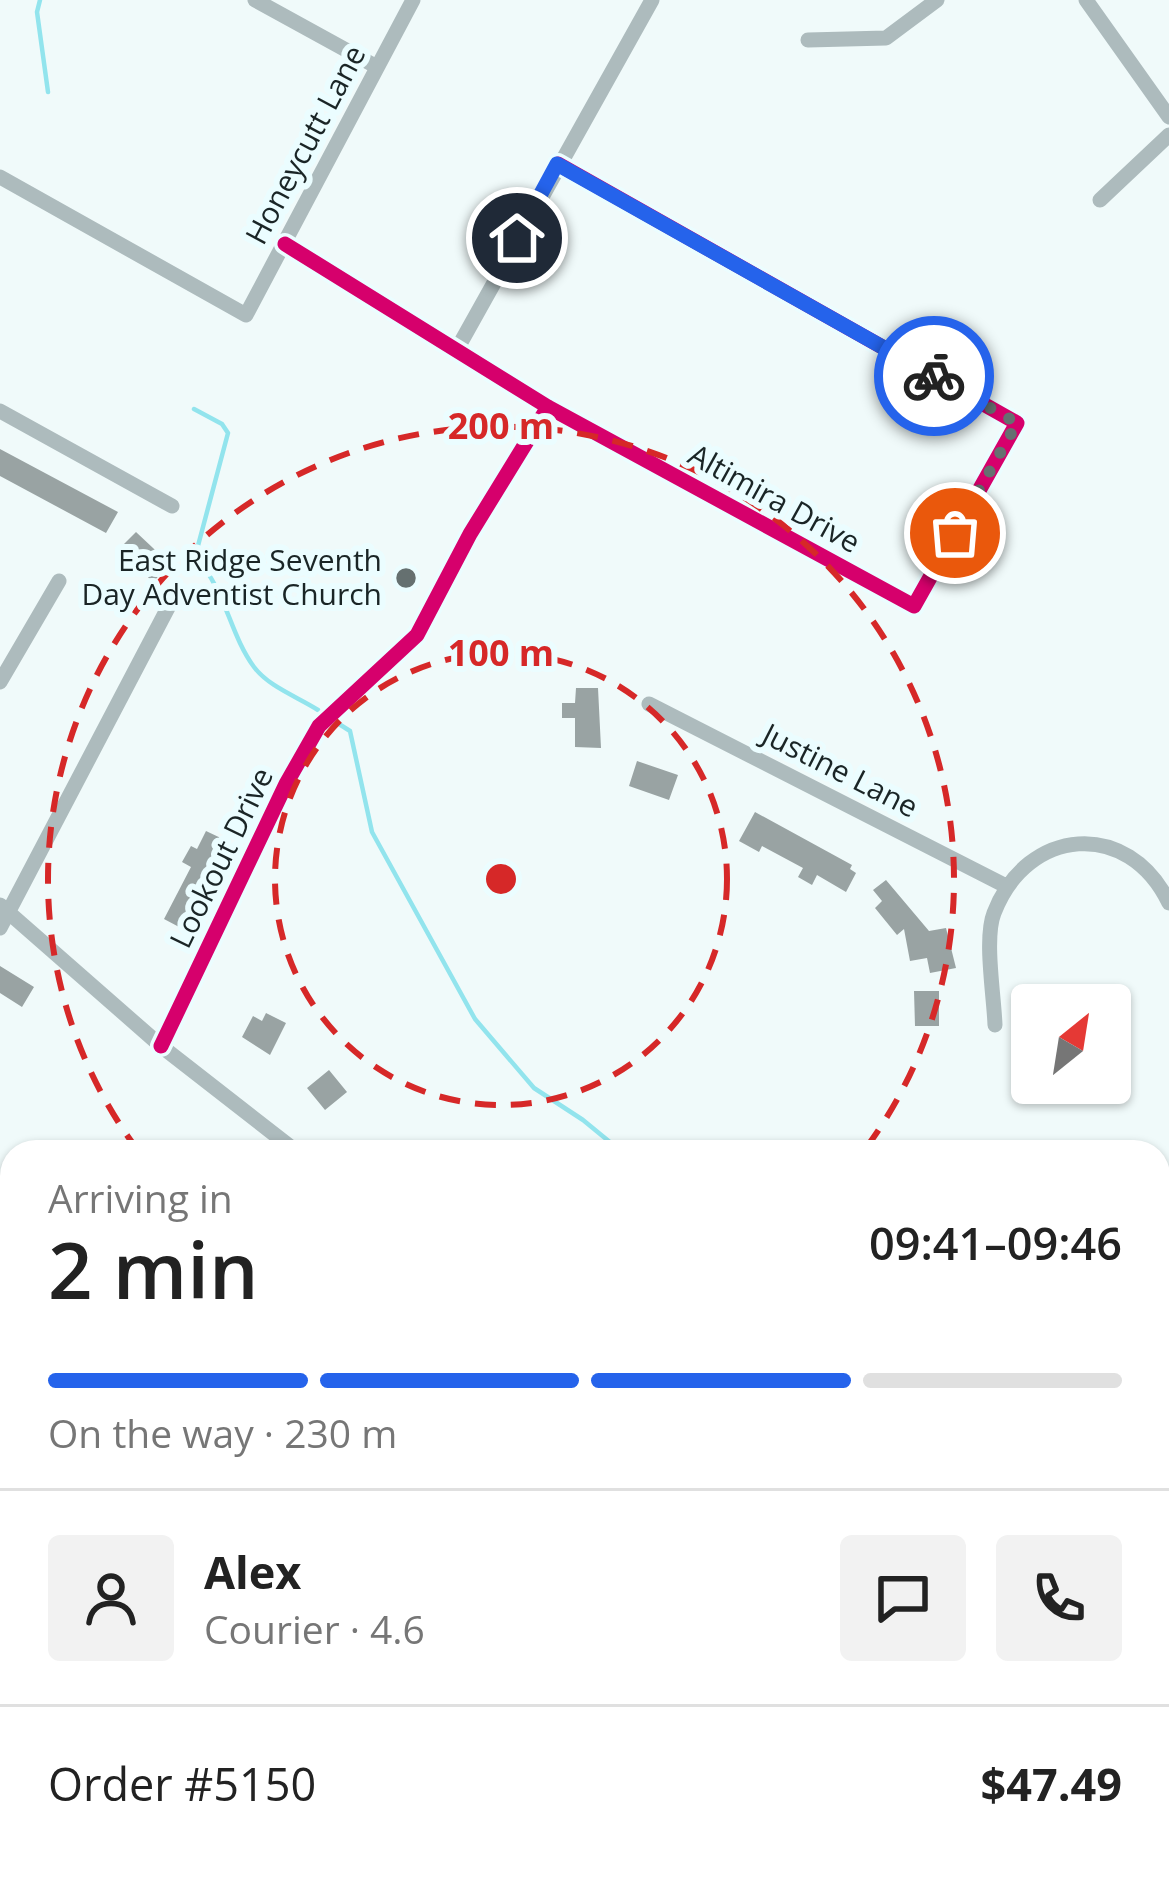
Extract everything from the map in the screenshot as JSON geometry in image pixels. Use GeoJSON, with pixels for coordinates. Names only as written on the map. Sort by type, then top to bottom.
{"type":"FeatureCollection","features":[{"type":"Feature","properties":{"kind":"street"},"geometry":{"type":"LineString","coordinates":[[254,0],[377,67]]}},
{"type":"Feature","properties":{"kind":"street","name":"Honeycutt Lane"},"geometry":{"type":"LineString","coordinates":[[0,177],[246,315],[413,0]]}},
{"type":"Feature","properties":{"kind":"street"},"geometry":{"type":"LineString","coordinates":[[456,351],[652,0]]}},
{"type":"Feature","properties":{"kind":"street"},"geometry":{"type":"LineString","coordinates":[[808,40],[886,38],[937,0]]}},
{"type":"Feature","properties":{"kind":"street"},"geometry":{"type":"LineString","coordinates":[[1086,0],[1169,117]]}},
{"type":"Feature","properties":{"kind":"street"},"geometry":{"type":"LineString","coordinates":[[1100,200],[1169,136]]}},
{"type":"Feature","properties":{"kind":"street","name":"Altimira Drive"},"geometry":{"type":"LineString","coordinates":[[285,244],[548,407],[914,606],[1017,423],[557,164]]}},
{"type":"Feature","properties":{"kind":"street","name":"Lookout Drive"},"geometry":{"type":"LineString","coordinates":[[161,1046],[286,784],[320,726],[417,635],[470,534],[548,407]]}},
{"type":"Feature","properties":{"kind":"street"},"geometry":{"type":"LineString","coordinates":[[0,411],[172,506]]}},
{"type":"Feature","properties":{"kind":"street"},"geometry":{"type":"LineString","coordinates":[[0,682],[59,581]]}},
{"type":"Feature","properties":{"kind":"street"},"geometry":{"type":"LineString","coordinates":[[0,928],[5,909],[171,602]]}},
{"type":"Feature","properties":{"kind":"street","name":"Justine Lane"},"geometry":{"type":"LineString","coordinates":[[649,704],[1006,886]]}},
{"type":"Feature","properties":{"kind":"street"},"geometry":{"type":"LineString","coordinates":[[995,1025],[991,920],[1006,886],[1051,846],[1109,844],[1157,878],[1169,903]]}},
{"type":"Feature","properties":{"kind":"street"},"geometry":{"type":"LineString","coordinates":[[5,909],[161,1046],[281,1140]]}},
{"type":"Feature","properties":{"kind":"building"},"geometry":{"type":"Polygon","coordinates":[[[0,449],[118,512],[106,533],[0,476],[0,449]]]}},
{"type":"Feature","properties":{"kind":"building"},"geometry":{"type":"Polygon","coordinates":[[[136,532],[170,564],[153,582],[119,549],[136,532]]]}},
{"type":"Feature","properties":{"kind":"building"},"geometry":{"type":"Polygon","coordinates":[[[576,688],[598,688],[601,748],[575,747],[575,718],[562,718],[562,703],[575,703],[576,688]]]}},
{"type":"Feature","properties":{"kind":"building"},"geometry":{"type":"Polygon","coordinates":[[[637,761],[678,775],[669,800],[629,786],[637,761]]]}},
{"type":"Feature","properties":{"kind":"building"},"geometry":{"type":"Polygon","coordinates":[[[755,812],[852,865],[856,873],[846,892],[817,875],[812,885],[798,877],[803,868],[762,846],[759,852],[739,841],[755,812]]]}},
{"type":"Feature","properties":{"kind":"building"},"geometry":{"type":"Polygon","coordinates":[[[206,831],[225,840],[181,928],[164,919],[191,867],[182,862],[191,846],[197,849],[206,831]]]}},
{"type":"Feature","properties":{"kind":"building"},"geometry":{"type":"Polygon","coordinates":[[[886,880],[929,931],[946,928],[956,968],[930,973],[927,958],[910,961],[904,929],[897,935],[875,908],[882,901],[873,890],[886,880]]]}},
{"type":"Feature","properties":{"kind":"building"},"geometry":{"type":"Polygon","coordinates":[[[0,966],[34,987],[22,1007],[0,993],[0,966]]]}},
{"type":"Feature","properties":{"kind":"building"},"geometry":{"type":"Polygon","coordinates":[[[914,991],[939,991],[939,1026],[915,1026],[914,991]]]}},
{"type":"Feature","properties":{"kind":"building"},"geometry":{"type":"Polygon","coordinates":[[[266,1013],[286,1023],[270,1055],[242,1037],[253,1016],[262,1021],[266,1013]]]}},
{"type":"Feature","properties":{"kind":"building"},"geometry":{"type":"Polygon","coordinates":[[[329,1070],[347,1092],[325,1110],[307,1088],[329,1070]]]}},
{"type":"Feature","properties":{"kind":"waterway"},"geometry":{"type":"LineString","coordinates":[[40,0],[37,12],[48,92]]}},
{"type":"Feature","properties":{"kind":"waterway"},"geometry":{"type":"LineString","coordinates":[[194,409],[222,424],[228,433],[195,557],[214,583],[254,667],[318,710]]}},
{"type":"Feature","properties":{"kind":"waterway"},"geometry":{"type":"LineString","coordinates":[[339,724],[350,731],[372,832],[475,1019],[534,1088],[607,1140]]}},
{"type":"Feature","properties":{"kind":"cycle path"},"geometry":{"type":"LineString","coordinates":[[285,244],[548,407],[914,606],[1017,423],[558,164]]}},
{"type":"Feature","properties":{"kind":"cycle path"},"geometry":{"type":"LineString","coordinates":[[161,1046],[286,784],[319,726],[417,635],[470,534],[548,407]]}},
{"type":"Feature","properties":{"kind":"way so far"},"geometry":{"type":"LineString","coordinates":[[934,376],[1017,423],[955,533]]}},
{"type":"Feature","properties":{"kind":"place","name":"East Ridge Seventh Day Adventist Church"},"geometry":{"type":"Point","coordinates":[406,578]}},
{"type":"Feature","properties":{"kind":"route"},"geometry":{"type":"LineString","coordinates":[[517,238],[557,164],[934,376]]}}]}
